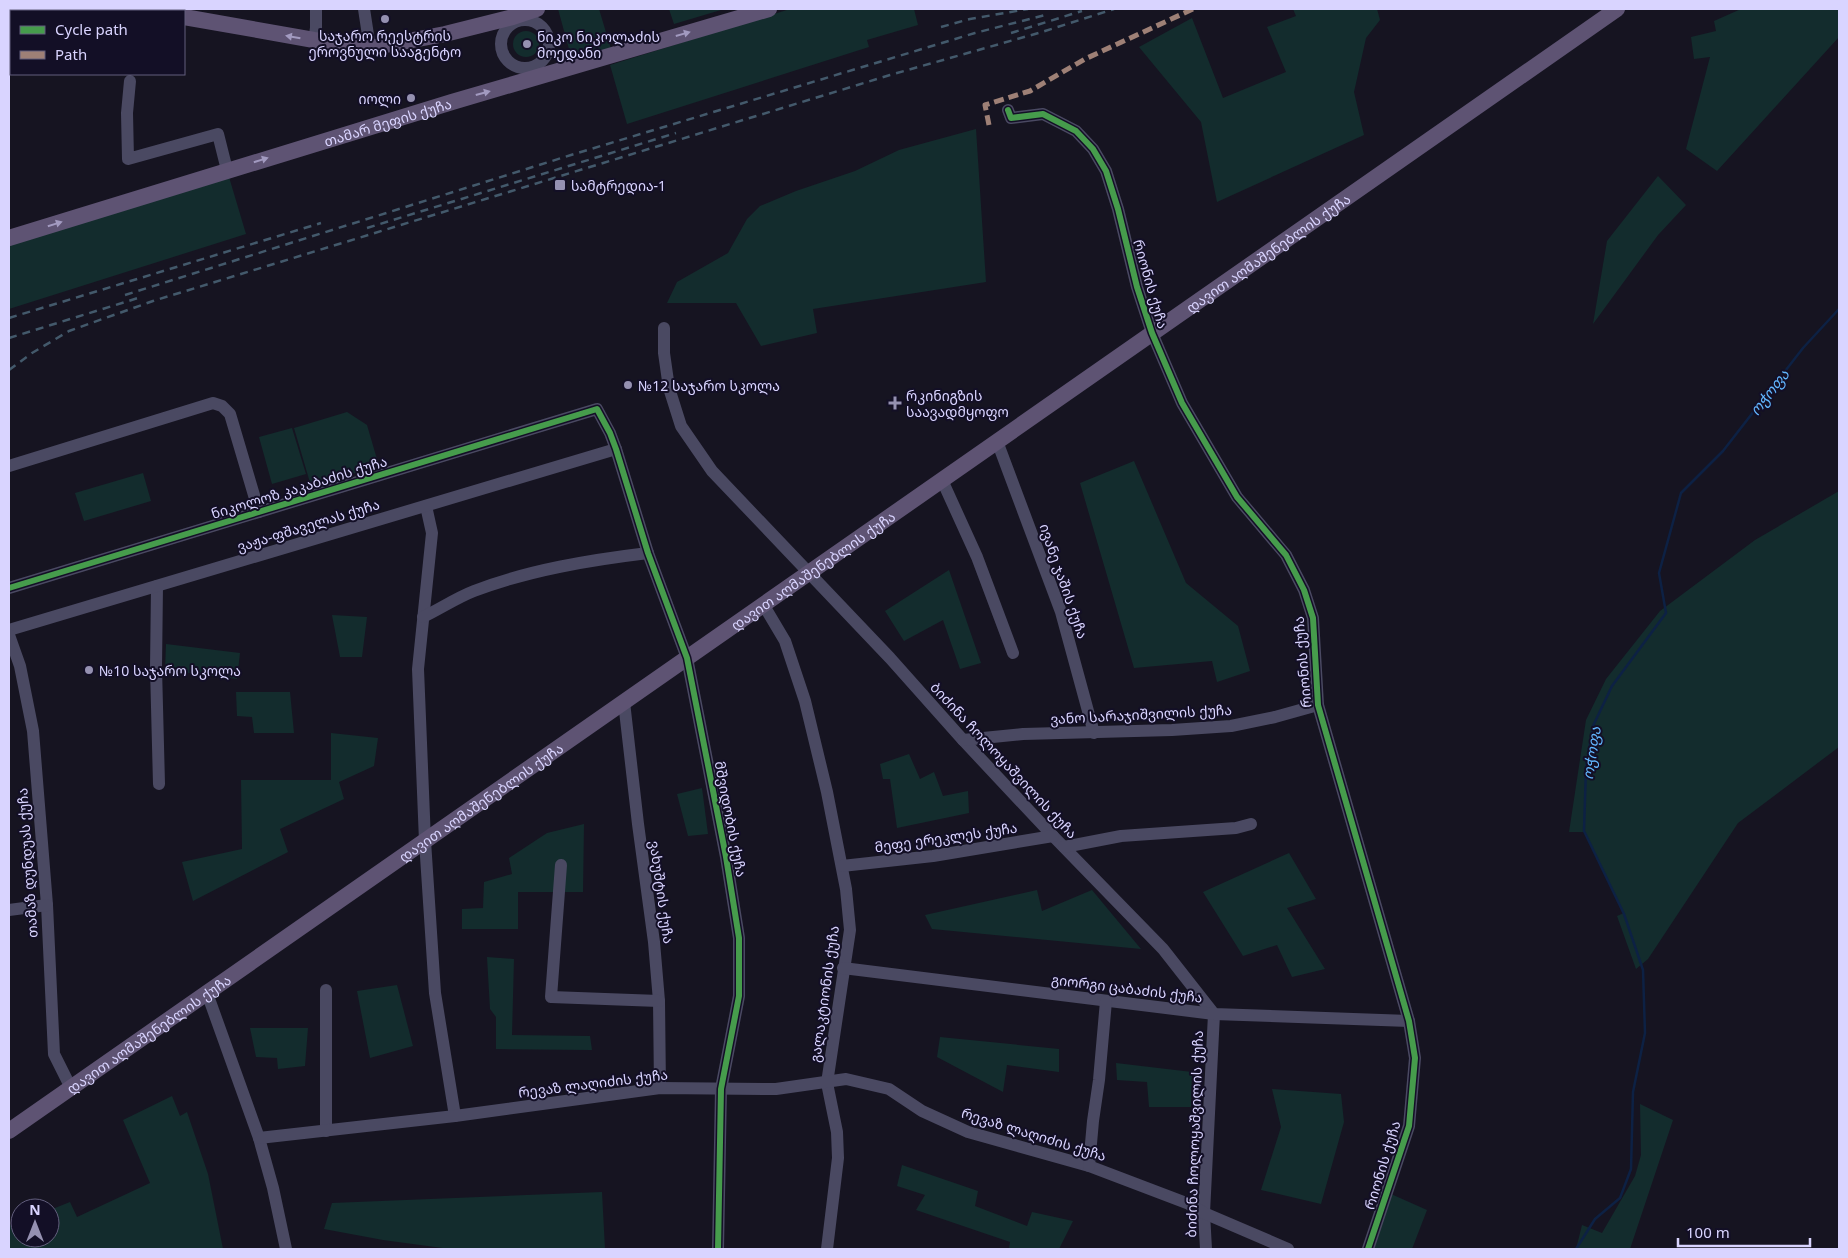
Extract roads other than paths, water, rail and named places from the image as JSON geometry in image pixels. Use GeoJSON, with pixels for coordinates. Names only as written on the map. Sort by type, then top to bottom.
{"type":"FeatureCollection","features":[{"type":"Feature","properties":{"kind":"main road","name":"თამარ მეფის ქუჩა"},"geometry":{"type":"LineString","coordinates":[[9,238],[452,102],[769,9]]}},
{"type":"Feature","properties":{"kind":"main road","name":"დავით აღმაშენებლის ქუჩა"},"geometry":{"type":"LineString","coordinates":[[12,1125],[71,1088],[1617,9]]}},
{"type":"Feature","properties":{"kind":"main road"},"geometry":{"type":"LineString","coordinates":[[186,14],[314,40],[370,48],[445,34],[511,17]]}},
{"type":"Feature","properties":{"kind":"street"},"geometry":{"type":"LineString","coordinates":[[314,40],[316,9]]}},
{"type":"Feature","properties":{"kind":"street"},"geometry":{"type":"LineString","coordinates":[[364,9],[370,48]]}},
{"type":"Feature","properties":{"kind":"street"},"geometry":{"type":"LineString","coordinates":[[511,17],[538,25],[546,34],[549,45],[536,78],[509,62],[503,52],[502,40],[511,17]]}},
{"type":"Feature","properties":{"kind":"street"},"geometry":{"type":"LineString","coordinates":[[518,67],[537,65],[546,56]]}},
{"type":"Feature","properties":{"kind":"street"},"geometry":{"type":"LineString","coordinates":[[130,81],[127,113],[128,159],[218,134],[227,170]]}},
{"type":"Feature","properties":{"kind":"street","name":"რიონის ქუჩა"},"geometry":{"type":"LineString","coordinates":[[1008,110],[1011,118],[1042,114],[1076,131],[1094,149],[1109,179],[1137,287],[1152,333],[1182,403],[1237,497],[1286,555],[1304,590],[1313,618],[1318,705],[1409,1021],[1415,1058],[1409,1126],[1368,1249]]}},
{"type":"Feature","properties":{"kind":"street","name":"ბიძინა ჩოლოყაშვილის ქუჩა"},"geometry":{"type":"LineString","coordinates":[[664,328],[664,353],[670,388],[681,426],[712,471],[890,658],[963,740],[1053,836],[1163,949],[1214,1014],[1204,1213],[1206,1249]]}},
{"type":"Feature","properties":{"kind":"street","name":"ნიკოლოზ კაკაბაძის ქუჩა"},"geometry":{"type":"LineString","coordinates":[[9,466],[213,403],[222,406],[230,414],[259,512]]}},
{"type":"Feature","properties":{"kind":"street","name":"მშვიდობის ქუჩა"},"geometry":{"type":"LineString","coordinates":[[597,409],[616,449],[648,552],[687,658],[726,857],[739,938],[739,996],[721,1089],[718,1249]]}},
{"type":"Feature","properties":{"kind":"street","name":"ნიკოლოზ კაკაბაძის ქუჩა"},"geometry":{"type":"LineString","coordinates":[[9,588],[597,409]]}},
{"type":"Feature","properties":{"kind":"street","name":"ივანე ჯაშის ქუჩა"},"geometry":{"type":"LineString","coordinates":[[997,441],[1061,612],[1094,733]]}},
{"type":"Feature","properties":{"kind":"street","name":"ვაჟა-ფშაველას ქუჩა"},"geometry":{"type":"LineString","coordinates":[[9,630],[616,449]]}},
{"type":"Feature","properties":{"kind":"street"},"geometry":{"type":"LineString","coordinates":[[942,480],[977,557],[1013,653]]}},
{"type":"Feature","properties":{"kind":"street"},"geometry":{"type":"LineString","coordinates":[[426,506],[432,533],[418,669],[425,841],[435,993],[454,1116]]}},
{"type":"Feature","properties":{"kind":"street"},"geometry":{"type":"LineString","coordinates":[[423,617],[473,591],[530,574],[598,558],[648,552]]}},
{"type":"Feature","properties":{"kind":"street"},"geometry":{"type":"LineString","coordinates":[[157,586],[156,668],[159,784]]}},
{"type":"Feature","properties":{"kind":"street","name":"გალაკტიონის ქუჩა"},"geometry":{"type":"LineString","coordinates":[[763,604],[785,642],[805,701],[827,792],[846,889],[850,930],[827,1083],[837,1132],[838,1158],[826,1249]]}},
{"type":"Feature","properties":{"kind":"street","name":"თამაზ დუნდუას ქუჩა"},"geometry":{"type":"LineString","coordinates":[[9,635],[20,666],[33,731],[47,905],[54,1054],[71,1088]]}},
{"type":"Feature","properties":{"kind":"street","name":"ვახუშტის ქუჩა"},"geometry":{"type":"LineString","coordinates":[[624,702],[654,942],[658,1001],[660,1088]]}},
{"type":"Feature","properties":{"kind":"street","name":"ვანო სარაჯიშვილის ქუჩა"},"geometry":{"type":"LineString","coordinates":[[963,740],[1023,734],[1172,730],[1231,726],[1275,717],[1318,705]]}},
{"type":"Feature","properties":{"kind":"street"},"geometry":{"type":"LineString","coordinates":[[1064,846],[1121,836],[1236,828],[1251,824]]}},
{"type":"Feature","properties":{"kind":"street","name":"მეფე ერეკლეს ქუჩა"},"geometry":{"type":"LineString","coordinates":[[842,866],[933,856],[1053,836]]}},
{"type":"Feature","properties":{"kind":"street"},"geometry":{"type":"LineString","coordinates":[[561,865],[551,997],[658,1001]]}},
{"type":"Feature","properties":{"kind":"street"},"geometry":{"type":"LineString","coordinates":[[9,910],[47,905]]}},
{"type":"Feature","properties":{"kind":"street","name":"გიორგი ცაბაძის ქუჩა"},"geometry":{"type":"LineString","coordinates":[[844,968],[1214,1014],[1409,1021]]}},
{"type":"Feature","properties":{"kind":"street"},"geometry":{"type":"LineString","coordinates":[[326,990],[326,1131]]}},
{"type":"Feature","properties":{"kind":"street"},"geometry":{"type":"LineString","coordinates":[[207,993],[259,1138],[273,1188],[286,1249]]}},
{"type":"Feature","properties":{"kind":"street"},"geometry":{"type":"LineString","coordinates":[[1089,1166],[1093,1121],[1100,1080],[1106,1001]]}},
{"type":"Feature","properties":{"kind":"street","name":"რევაზ ლაღიძის ქუჩა"},"geometry":{"type":"LineString","coordinates":[[259,1138],[454,1116],[660,1088],[776,1089],[846,1079],[889,1089],[922,1111],[968,1132],[1089,1166],[1189,1204],[1204,1213],[1288,1249]]}},
{"type":"Feature","properties":{"kind":"waterway","name":"ოჭოფა"},"geometry":{"type":"LineString","coordinates":[[1576,1249],[1595,1219],[1620,1198],[1631,1169],[1633,1092],[1645,1033],[1643,970],[1624,914],[1584,831],[1586,768],[1593,726],[1612,686],[1666,613],[1659,573],[1681,493],[1723,451],[1803,348],[1839,309]]}},
{"type":"Feature","properties":{"kind":"railway"},"geometry":{"type":"LineString","coordinates":[[941,27],[970,19],[1028,9]]}},
{"type":"Feature","properties":{"kind":"railway"},"geometry":{"type":"LineString","coordinates":[[9,370],[32,353],[69,331],[153,301],[890,75],[1042,32],[1114,9]]}},
{"type":"Feature","properties":{"kind":"railway"},"geometry":{"type":"LineString","coordinates":[[1011,33],[1082,11]]}},
{"type":"Feature","properties":{"kind":"railway"},"geometry":{"type":"LineString","coordinates":[[125,295],[571,155],[975,33],[1049,14]]}},
{"type":"Feature","properties":{"kind":"railway"},"geometry":{"type":"LineString","coordinates":[[367,228],[676,133]]}},
{"type":"Feature","properties":{"kind":"railway"},"geometry":{"type":"LineString","coordinates":[[9,318],[321,223]]}},
{"type":"Feature","properties":{"kind":"railway"},"geometry":{"type":"LineString","coordinates":[[9,338],[138,298]]}},
{"type":"Feature","properties":{"kind":"place","name":"საჯარო რეესტრის ეროვნული სააგენტო"},"geometry":{"type":"Point","coordinates":[385,19]}},
{"type":"Feature","properties":{"kind":"place","name":"ნიკო ნიკოლაძის მოედანი"},"geometry":{"type":"Point","coordinates":[527,44]}},
{"type":"Feature","properties":{"kind":"place","name":"იოლი"},"geometry":{"type":"Point","coordinates":[411,98]}},
{"type":"Feature","properties":{"kind":"place","name":"სამტრედია-1"},"geometry":{"type":"Point","coordinates":[560,185]}},
{"type":"Feature","properties":{"kind":"place","name":"№12 საჯარო სკოლა"},"geometry":{"type":"Point","coordinates":[628,385]}},
{"type":"Feature","properties":{"kind":"place","name":"რკინიგზის საავადმყოფო"},"geometry":{"type":"Point","coordinates":[895,403]}},
{"type":"Feature","properties":{"kind":"place","name":"№10 საჯარო სკოლა"},"geometry":{"type":"Point","coordinates":[89,670]}}]}
